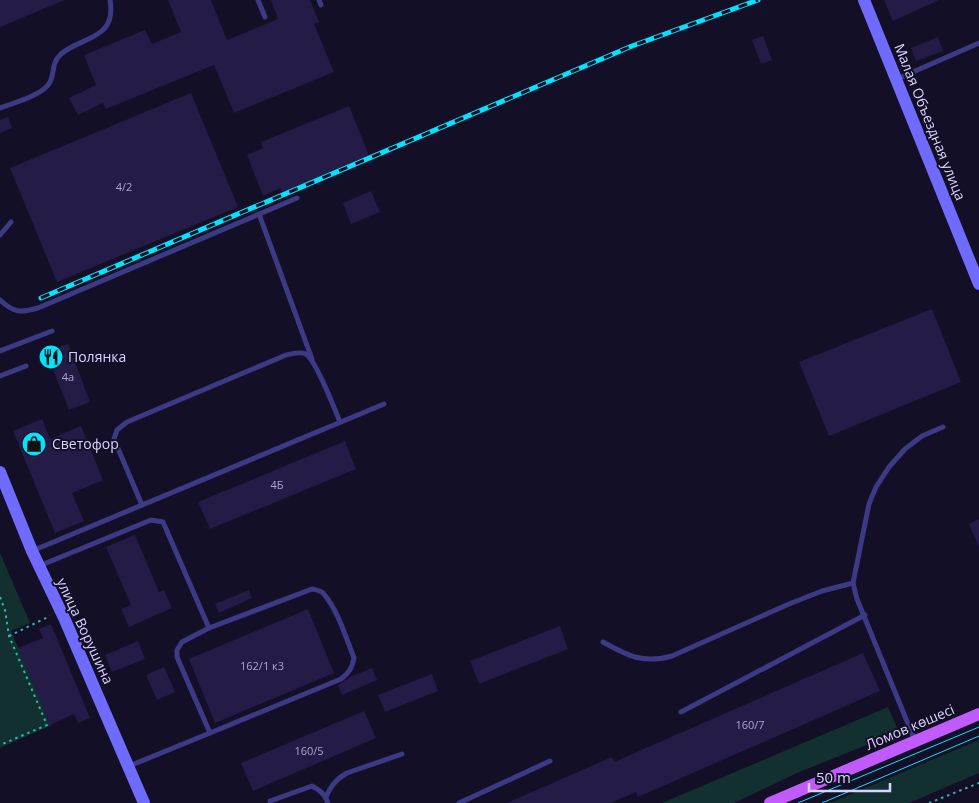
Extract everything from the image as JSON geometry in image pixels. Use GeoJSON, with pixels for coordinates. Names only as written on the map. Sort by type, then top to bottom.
{"type":"FeatureCollection","features":[{"type":"Feature","properties":{"kind":"main road","name":"Ломов көшесі"},"geometry":{"type":"LineString","coordinates":[[770,803],[979,714]]}},
{"type":"Feature","properties":{"kind":"street","name":"Малая Объездная улица"},"geometry":{"type":"LineString","coordinates":[[864,0],[979,284]]}},
{"type":"Feature","properties":{"kind":"street","name":"улица Ворушина"},"geometry":{"type":"LineString","coordinates":[[0,472],[38,566],[60,610],[144,803]]}},
{"type":"Feature","properties":{"kind":"lane"},"geometry":{"type":"LineString","coordinates":[[0,108],[42,90],[50,82],[53,66],[58,57],[67,49],[93,38],[104,29],[110,16],[110,0]]}},
{"type":"Feature","properties":{"kind":"lane"},"geometry":{"type":"LineString","coordinates":[[258,0],[265,17]]}},
{"type":"Feature","properties":{"kind":"lane"},"geometry":{"type":"LineString","coordinates":[[896,80],[979,43]]}},
{"type":"Feature","properties":{"kind":"lane"},"geometry":{"type":"LineString","coordinates":[[0,300],[10,310],[24,312],[38,308],[297,198]]}},
{"type":"Feature","properties":{"kind":"lane"},"geometry":{"type":"LineString","coordinates":[[260,214],[314,363],[340,422]]}},
{"type":"Feature","properties":{"kind":"lane"},"geometry":{"type":"LineString","coordinates":[[0,235],[10,222]]}},
{"type":"Feature","properties":{"kind":"lane"},"geometry":{"type":"LineString","coordinates":[[0,352],[52,330]]}},
{"type":"Feature","properties":{"kind":"lane"},"geometry":{"type":"LineString","coordinates":[[142,505],[114,438],[117,430],[127,422],[286,355],[306,354],[314,363]]}},
{"type":"Feature","properties":{"kind":"lane"},"geometry":{"type":"LineString","coordinates":[[0,376],[26,366]]}},
{"type":"Feature","properties":{"kind":"lane"},"geometry":{"type":"LineString","coordinates":[[32,551],[384,404]]}},
{"type":"Feature","properties":{"kind":"lane"},"geometry":{"type":"LineString","coordinates":[[915,741],[853,583],[869,504],[876,487],[889,467],[905,449],[922,436],[942,426]]}},
{"type":"Feature","properties":{"kind":"lane"},"geometry":{"type":"LineString","coordinates":[[38,566],[151,520],[164,522],[209,628]]}},
{"type":"Feature","properties":{"kind":"lane"},"geometry":{"type":"LineString","coordinates":[[602,642],[624,653],[643,659],[657,660],[672,656],[822,591],[853,583]]}},
{"type":"Feature","properties":{"kind":"lane"},"geometry":{"type":"LineString","coordinates":[[129,766],[210,733],[341,679],[348,674],[353,665],[354,658],[337,617],[323,593],[312,589],[209,628],[182,642],[177,650],[177,657],[210,733]]}},
{"type":"Feature","properties":{"kind":"lane"},"geometry":{"type":"LineString","coordinates":[[681,712],[865,615]]}},
{"type":"Feature","properties":{"kind":"lane"},"geometry":{"type":"LineString","coordinates":[[327,800],[333,784],[347,772],[402,754]]}},
{"type":"Feature","properties":{"kind":"lane"},"geometry":{"type":"LineString","coordinates":[[459,803],[550,761]]}},
{"type":"Feature","properties":{"kind":"lane"},"geometry":{"type":"LineString","coordinates":[[270,801],[312,786],[320,790],[327,800]]}},
{"type":"Feature","properties":{"kind":"path"},"geometry":{"type":"LineString","coordinates":[[0,598],[6,610],[9,636],[47,725],[0,745]]}},
{"type":"Feature","properties":{"kind":"path"},"geometry":{"type":"LineString","coordinates":[[9,636],[60,610]]}},
{"type":"Feature","properties":{"kind":"path"},"geometry":{"type":"LineString","coordinates":[[929,803],[979,783]]}},
{"type":"Feature","properties":{"kind":"green space"},"geometry":{"type":"Polygon","coordinates":[[[0,553],[30,623],[11,631],[52,725],[0,748],[0,553]]]}},
{"type":"Feature","properties":{"kind":"green space"},"geometry":{"type":"Polygon","coordinates":[[[888,707],[899,732],[797,773],[734,803],[662,803],[888,707]]]}},
{"type":"Feature","properties":{"kind":"green space"},"geometry":{"type":"Polygon","coordinates":[[[979,740],[979,773],[909,803],[830,803],[979,740]]]}},
{"type":"Feature","properties":{"kind":"building"},"geometry":{"type":"Polygon","coordinates":[[[0,0],[65,0],[0,27],[0,0]]]}},
{"type":"Feature","properties":{"kind":"building"},"geometry":{"type":"Polygon","coordinates":[[[168,0],[211,0],[227,40],[278,19],[271,0],[310,0],[319,22],[314,24],[334,72],[234,113],[214,65],[106,109],[103,103],[78,115],[69,98],[96,85],[84,55],[145,30],[152,44],[181,32],[168,0]]]}},
{"type":"Feature","properties":{"kind":"building"},"geometry":{"type":"Polygon","coordinates":[[[884,0],[939,0],[893,21],[884,0]]]}},
{"type":"Feature","properties":{"kind":"building"},"geometry":{"type":"Polygon","coordinates":[[[763,36],[772,60],[761,64],[752,40],[763,36]]]}},
{"type":"Feature","properties":{"kind":"building"},"geometry":{"type":"Polygon","coordinates":[[[938,37],[943,51],[916,61],[911,48],[938,37]]]}},
{"type":"Feature","properties":{"kind":"building"},"geometry":{"type":"Polygon","coordinates":[[[191,93],[238,207],[57,282],[10,168],[191,93]]]}},
{"type":"Feature","properties":{"kind":"building"},"geometry":{"type":"Polygon","coordinates":[[[349,106],[370,158],[283,194],[280,188],[263,196],[247,155],[263,148],[261,142],[349,106]]]}},
{"type":"Feature","properties":{"kind":"building"},"geometry":{"type":"Polygon","coordinates":[[[8,117],[12,128],[0,133],[0,120],[8,117]]]}},
{"type":"Feature","properties":{"kind":"building"},"geometry":{"type":"Polygon","coordinates":[[[371,191],[380,212],[351,224],[343,203],[371,191]]]}},
{"type":"Feature","properties":{"kind":"building"},"geometry":{"type":"Polygon","coordinates":[[[932,309],[961,382],[829,436],[799,362],[932,309]]]}},
{"type":"Feature","properties":{"kind":"building"},"geometry":{"type":"Polygon","coordinates":[[[68,344],[90,402],[69,410],[46,352],[68,344]]]}},
{"type":"Feature","properties":{"kind":"building"},"geometry":{"type":"Polygon","coordinates":[[[42,419],[50,439],[81,426],[103,480],[72,493],[84,521],[55,533],[13,431],[42,419]]]}},
{"type":"Feature","properties":{"kind":"building"},"geometry":{"type":"Polygon","coordinates":[[[345,441],[356,469],[210,529],[198,502],[345,441]]]}},
{"type":"Feature","properties":{"kind":"building"},"geometry":{"type":"Polygon","coordinates":[[[979,519],[979,547],[969,524],[979,519]]]}},
{"type":"Feature","properties":{"kind":"building"},"geometry":{"type":"Polygon","coordinates":[[[135,535],[159,592],[164,590],[172,608],[129,627],[121,609],[131,605],[106,547],[135,535]]]}},
{"type":"Feature","properties":{"kind":"building"},"geometry":{"type":"Polygon","coordinates":[[[249,590],[252,598],[219,613],[215,604],[249,590]]]}},
{"type":"Feature","properties":{"kind":"building"},"geometry":{"type":"Polygon","coordinates":[[[308,609],[334,673],[215,723],[189,659],[308,609]]]}},
{"type":"Feature","properties":{"kind":"building"},"geometry":{"type":"Polygon","coordinates":[[[51,624],[90,718],[78,723],[74,714],[50,725],[18,648],[43,638],[39,629],[51,624]]]}},
{"type":"Feature","properties":{"kind":"building"},"geometry":{"type":"Polygon","coordinates":[[[560,626],[568,649],[479,684],[470,661],[560,626]]]}},
{"type":"Feature","properties":{"kind":"building"},"geometry":{"type":"Polygon","coordinates":[[[138,641],[145,659],[112,672],[105,655],[138,641]]]}},
{"type":"Feature","properties":{"kind":"building"},"geometry":{"type":"Polygon","coordinates":[[[863,653],[880,691],[638,797],[636,792],[611,803],[507,803],[612,757],[614,762],[863,653]]]}},
{"type":"Feature","properties":{"kind":"building"},"geometry":{"type":"Polygon","coordinates":[[[164,667],[175,692],[157,700],[146,675],[164,667]]]}},
{"type":"Feature","properties":{"kind":"building"},"geometry":{"type":"Polygon","coordinates":[[[372,668],[377,680],[342,695],[338,685],[350,677],[372,668]]]}},
{"type":"Feature","properties":{"kind":"building"},"geometry":{"type":"Polygon","coordinates":[[[432,674],[438,691],[385,712],[378,695],[432,674]]]}},
{"type":"Feature","properties":{"kind":"building"},"geometry":{"type":"Polygon","coordinates":[[[364,711],[376,738],[253,791],[241,763],[364,711]]]}},
{"type":"Feature","properties":{"kind":"tram line"},"geometry":{"type":"LineString","coordinates":[[798,803],[979,727]]}},
{"type":"Feature","properties":{"kind":"tram line"},"geometry":{"type":"LineString","coordinates":[[822,803],[979,736]]}},
{"type":"Feature","properties":{"kind":"railway"},"geometry":{"type":"LineString","coordinates":[[41,298],[632,46],[758,0]]}},
{"type":"Feature","properties":{"kind":"place","name":"Полянка"},"geometry":{"type":"Point","coordinates":[51,357]}},
{"type":"Feature","properties":{"kind":"place","name":"Светофор"},"geometry":{"type":"Point","coordinates":[34,444]}}]}
